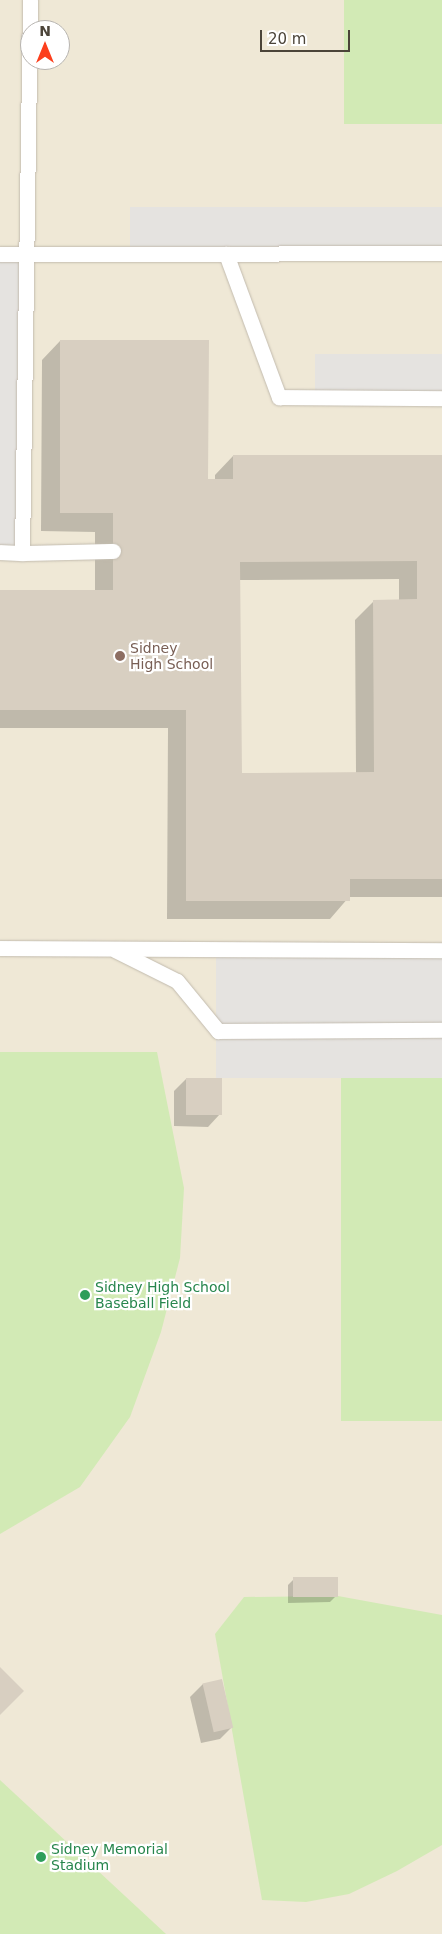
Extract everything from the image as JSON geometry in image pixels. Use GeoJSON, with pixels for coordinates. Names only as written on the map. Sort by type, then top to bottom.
{"type":"FeatureCollection","features":[{"type":"Feature","properties":{"kind":"lane"},"geometry":{"type":"LineString","coordinates":[[22,553],[29,255],[30,0]]}},
{"type":"Feature","properties":{"kind":"lane"},"geometry":{"type":"LineString","coordinates":[[0,254],[442,253]]}},
{"type":"Feature","properties":{"kind":"lane"},"geometry":{"type":"LineString","coordinates":[[226,254],[279,397],[442,398]]}},
{"type":"Feature","properties":{"kind":"lane"},"geometry":{"type":"LineString","coordinates":[[0,552],[113,551]]}},
{"type":"Feature","properties":{"kind":"lane"},"geometry":{"type":"LineString","coordinates":[[0,948],[442,950]]}},
{"type":"Feature","properties":{"kind":"lane"},"geometry":{"type":"LineString","coordinates":[[111,948],[177,981],[218,1031],[442,1030]]}},
{"type":"Feature","properties":{"kind":"shaded area"},"geometry":{"type":"Polygon","coordinates":[[[0,0],[442,0],[442,1934],[0,1934],[0,0]]]}},
{"type":"Feature","properties":{"kind":"shaded area"},"geometry":{"type":"Polygon","coordinates":[[[130,207],[442,207],[442,253],[130,253],[130,207]]]}},
{"type":"Feature","properties":{"kind":"shaded area"},"geometry":{"type":"Polygon","coordinates":[[[0,254],[29,255],[22,553],[0,552],[0,254]]]}},
{"type":"Feature","properties":{"kind":"shaded area"},"geometry":{"type":"Polygon","coordinates":[[[315,354],[442,354],[442,398],[315,398],[315,354]]]}},
{"type":"Feature","properties":{"kind":"shaded area"},"geometry":{"type":"Polygon","coordinates":[[[216,949],[442,949],[442,1078],[216,1078],[216,949]]]}},
{"type":"Feature","properties":{"kind":"green space"},"geometry":{"type":"Polygon","coordinates":[[[344,0],[442,0],[442,124],[344,124],[344,0]]]}},
{"type":"Feature","properties":{"kind":"green space","name":"Sidney High School Baseball Field"},"geometry":{"type":"Polygon","coordinates":[[[0,1052],[157,1052],[184,1188],[180,1258],[161,1332],[130,1417],[80,1487],[0,1534],[0,1052]]]}},
{"type":"Feature","properties":{"kind":"green space"},"geometry":{"type":"Polygon","coordinates":[[[341,1077],[442,1077],[442,1421],[341,1421],[341,1077]]]}},
{"type":"Feature","properties":{"kind":"green space"},"geometry":{"type":"Polygon","coordinates":[[[338,1596],[442,1615],[442,1845],[397,1871],[349,1894],[306,1902],[262,1900],[215,1634],[244,1597],[338,1596]]]}},
{"type":"Feature","properties":{"kind":"green space","name":"Sidney Memorial Stadium"},"geometry":{"type":"Polygon","coordinates":[[[0,1780],[166,1934],[0,1934],[0,1780]]]}},
{"type":"Feature","properties":{"kind":"building","name":"Sidney High School"},"geometry":{"type":"Polygon","coordinates":[[[60,340],[209,340],[208,479],[233,479],[233,455],[442,455],[442,879],[350,879],[350,901],[186,901],[186,710],[0,710],[0,590],[113,590],[113,513],[60,513],[60,340]],[[417,561],[240,562],[242,773],[374,772],[373,600],[417,599],[417,561]]]}},
{"type":"Feature","properties":{"kind":"building"},"geometry":{"type":"Polygon","coordinates":[[[186,1078],[222,1078],[222,1115],[186,1115],[186,1078]]]}},
{"type":"Feature","properties":{"kind":"building"},"geometry":{"type":"Polygon","coordinates":[[[293,1577],[338,1577],[338,1597],[293,1597],[293,1577]]]}},
{"type":"Feature","properties":{"kind":"building"},"geometry":{"type":"Polygon","coordinates":[[[0,1667],[24,1691],[0,1715],[0,1667]]]}},
{"type":"Feature","properties":{"kind":"building"},"geometry":{"type":"Polygon","coordinates":[[[222,1679],[233,1728],[214,1732],[203,1683],[222,1679]]]}},
{"type":"Feature","properties":{"kind":"place","name":"Sidney High School"},"geometry":{"type":"Point","coordinates":[120,656]}},
{"type":"Feature","properties":{"kind":"place","name":"Sidney High School Baseball Field"},"geometry":{"type":"Point","coordinates":[85,1295]}},
{"type":"Feature","properties":{"kind":"place","name":"Sidney Memorial Stadium"},"geometry":{"type":"Point","coordinates":[41,1857]}}]}
